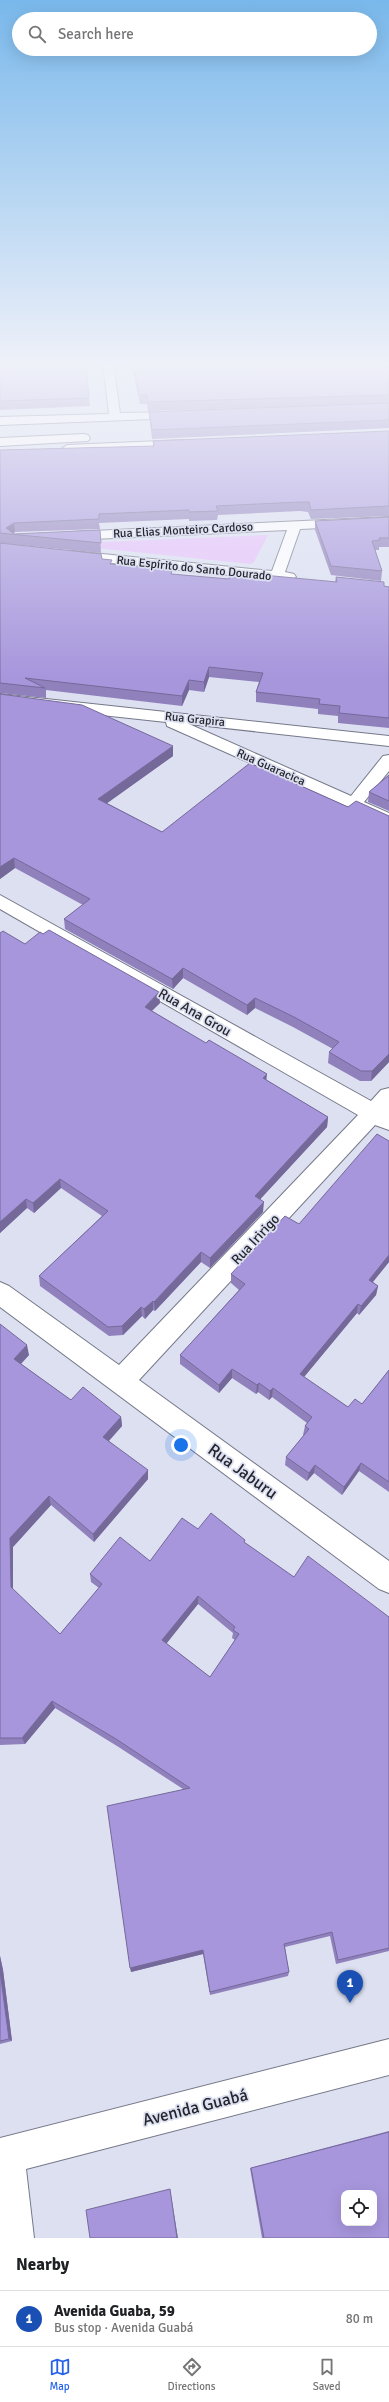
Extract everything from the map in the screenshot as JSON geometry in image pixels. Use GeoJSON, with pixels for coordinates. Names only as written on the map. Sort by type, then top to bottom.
{"type":"FeatureCollection","features":[{"type":"Feature","properties":{"kind":"street","name":"Rua Elias Monteiro Cardoso"},"geometry":{"type":"LineString","coordinates":[[56,536],[389,521]]}},
{"type":"Feature","properties":{"kind":"street"},"geometry":{"type":"LineString","coordinates":[[277,576],[295,525]]}},
{"type":"Feature","properties":{"kind":"street","name":"Rua Espírito do Santo Dourado"},"geometry":{"type":"LineString","coordinates":[[63,554],[299,578]]}},
{"type":"Feature","properties":{"kind":"street","name":"Rua Grapira"},"geometry":{"type":"LineString","coordinates":[[0,699],[154,714],[389,741]]}},
{"type":"Feature","properties":{"kind":"street","name":"Rua Guaracica"},"geometry":{"type":"LineString","coordinates":[[154,714],[389,820]]}},
{"type":"Feature","properties":{"kind":"street"},"geometry":{"type":"LineString","coordinates":[[354,804],[389,760]]}},
{"type":"Feature","properties":{"kind":"street","name":"Rua Ana Grou"},"geometry":{"type":"LineString","coordinates":[[0,901],[384,1111]]}},
{"type":"Feature","properties":{"kind":"street","name":"Rua Iririgo"},"geometry":{"type":"LineString","coordinates":[[121,1381],[384,1111]]}},
{"type":"Feature","properties":{"kind":"street","name":"Rua Jaburu"},"geometry":{"type":"LineString","coordinates":[[0,1293],[389,1579]]}},
{"type":"Feature","properties":{"kind":"street","name":"Avenida Guabá"},"geometry":{"type":"LineString","coordinates":[[3,2156],[389,2057]]}},
{"type":"Feature","properties":{"kind":"street"},"geometry":{"type":"LineString","coordinates":[[3,2156],[15,2238]]}},
{"type":"Feature","properties":{"kind":"shaded area"},"geometry":{"type":"Polygon","coordinates":[[[268,535],[254,562],[251,564],[57,544],[268,535]]]}},
{"type":"Feature","properties":{"kind":"building"},"geometry":{"type":"Polygon","coordinates":[[[0,467],[389,467],[389,506],[311,510],[309,502],[301,502],[216,506],[218,511],[189,512],[189,510],[99,514],[99,519],[14,523],[6,528],[14,534],[100,530],[101,543],[0,533],[0,467]]]}},
{"type":"Feature","properties":{"kind":"building"},"geometry":{"type":"Polygon","coordinates":[[[389,517],[389,538],[379,538],[380,540],[372,541],[382,571],[331,566],[315,521],[389,517]]]}},
{"type":"Feature","properties":{"kind":"building"},"geometry":{"type":"Polygon","coordinates":[[[0,543],[101,554],[102,559],[112,560],[110,564],[172,569],[171,574],[229,579],[231,572],[337,582],[336,577],[384,582],[384,586],[389,587],[389,718],[339,713],[340,706],[319,704],[320,699],[256,692],[263,673],[209,667],[204,682],[189,680],[182,696],[25,678],[45,688],[0,683],[0,543]]]}},
{"type":"Feature","properties":{"kind":"building"},"geometry":{"type":"Polygon","coordinates":[[[0,694],[82,705],[173,746],[98,799],[162,832],[250,763],[348,807],[356,801],[389,816],[389,1054],[372,1071],[361,1071],[329,1052],[339,1042],[294,1017],[255,998],[247,1005],[183,968],[172,979],[64,919],[90,899],[14,858],[0,867],[0,694]]]}},
{"type":"Feature","properties":{"kind":"building"},"geometry":{"type":"Polygon","coordinates":[[[389,775],[389,801],[369,792],[389,775]]]}},
{"type":"Feature","properties":{"kind":"building"},"geometry":{"type":"Polygon","coordinates":[[[49,930],[159,992],[145,1007],[206,1043],[209,1040],[267,1074],[263,1078],[328,1117],[255,1196],[264,1202],[210,1258],[201,1252],[154,1302],[153,1301],[144,1309],[141,1307],[122,1326],[108,1327],[39,1276],[108,1211],[60,1179],[33,1203],[26,1199],[0,1222],[0,933],[3,931],[25,944],[40,932],[43,934],[49,930]]]}},
{"type":"Feature","properties":{"kind":"building"},"geometry":{"type":"Polygon","coordinates":[[[377,1134],[389,1141],[389,1255],[369,1280],[378,1286],[361,1306],[358,1304],[300,1374],[348,1407],[355,1399],[362,1404],[389,1370],[389,1482],[361,1463],[344,1487],[315,1465],[309,1473],[286,1457],[309,1429],[305,1426],[312,1417],[273,1388],[270,1391],[259,1383],[257,1385],[232,1369],[219,1385],[180,1355],[245,1284],[231,1274],[285,1216],[299,1224],[377,1134]]]}},
{"type":"Feature","properties":{"kind":"building"},"geometry":{"type":"Polygon","coordinates":[[[0,1324],[27,1345],[14,1359],[71,1400],[83,1387],[121,1417],[103,1437],[148,1470],[93,1534],[49,1496],[10,1538],[11,1587],[60,1634],[102,1584],[90,1574],[120,1537],[150,1561],[182,1518],[198,1529],[211,1513],[245,1540],[244,1542],[294,1577],[308,1556],[389,1617],[389,1948],[338,1960],[332,1932],[284,1944],[289,1972],[210,1992],[203,1950],[130,1968],[107,1806],[190,1788],[116,1739],[52,1701],[22,1738],[0,1738],[0,1324]],[[198,1596],[162,1640],[210,1677],[239,1634],[233,1630],[235,1627],[198,1596]]]}},
{"type":"Feature","properties":{"kind":"building"},"geometry":{"type":"Polygon","coordinates":[[[0,1971],[9,2039],[0,2041],[0,1971]]]}},
{"type":"Feature","properties":{"kind":"building"},"geometry":{"type":"Polygon","coordinates":[[[389,2132],[389,2238],[264,2238],[251,2168],[389,2132]]]}},
{"type":"Feature","properties":{"kind":"building"},"geometry":{"type":"Polygon","coordinates":[[[170,2189],[177,2238],[90,2238],[86,2210],[170,2189]]]}},
{"type":"Feature","properties":{"kind":"place","name":"Avenida Guaba, 59"},"geometry":{"type":"Point","coordinates":[350,2003]}}]}
